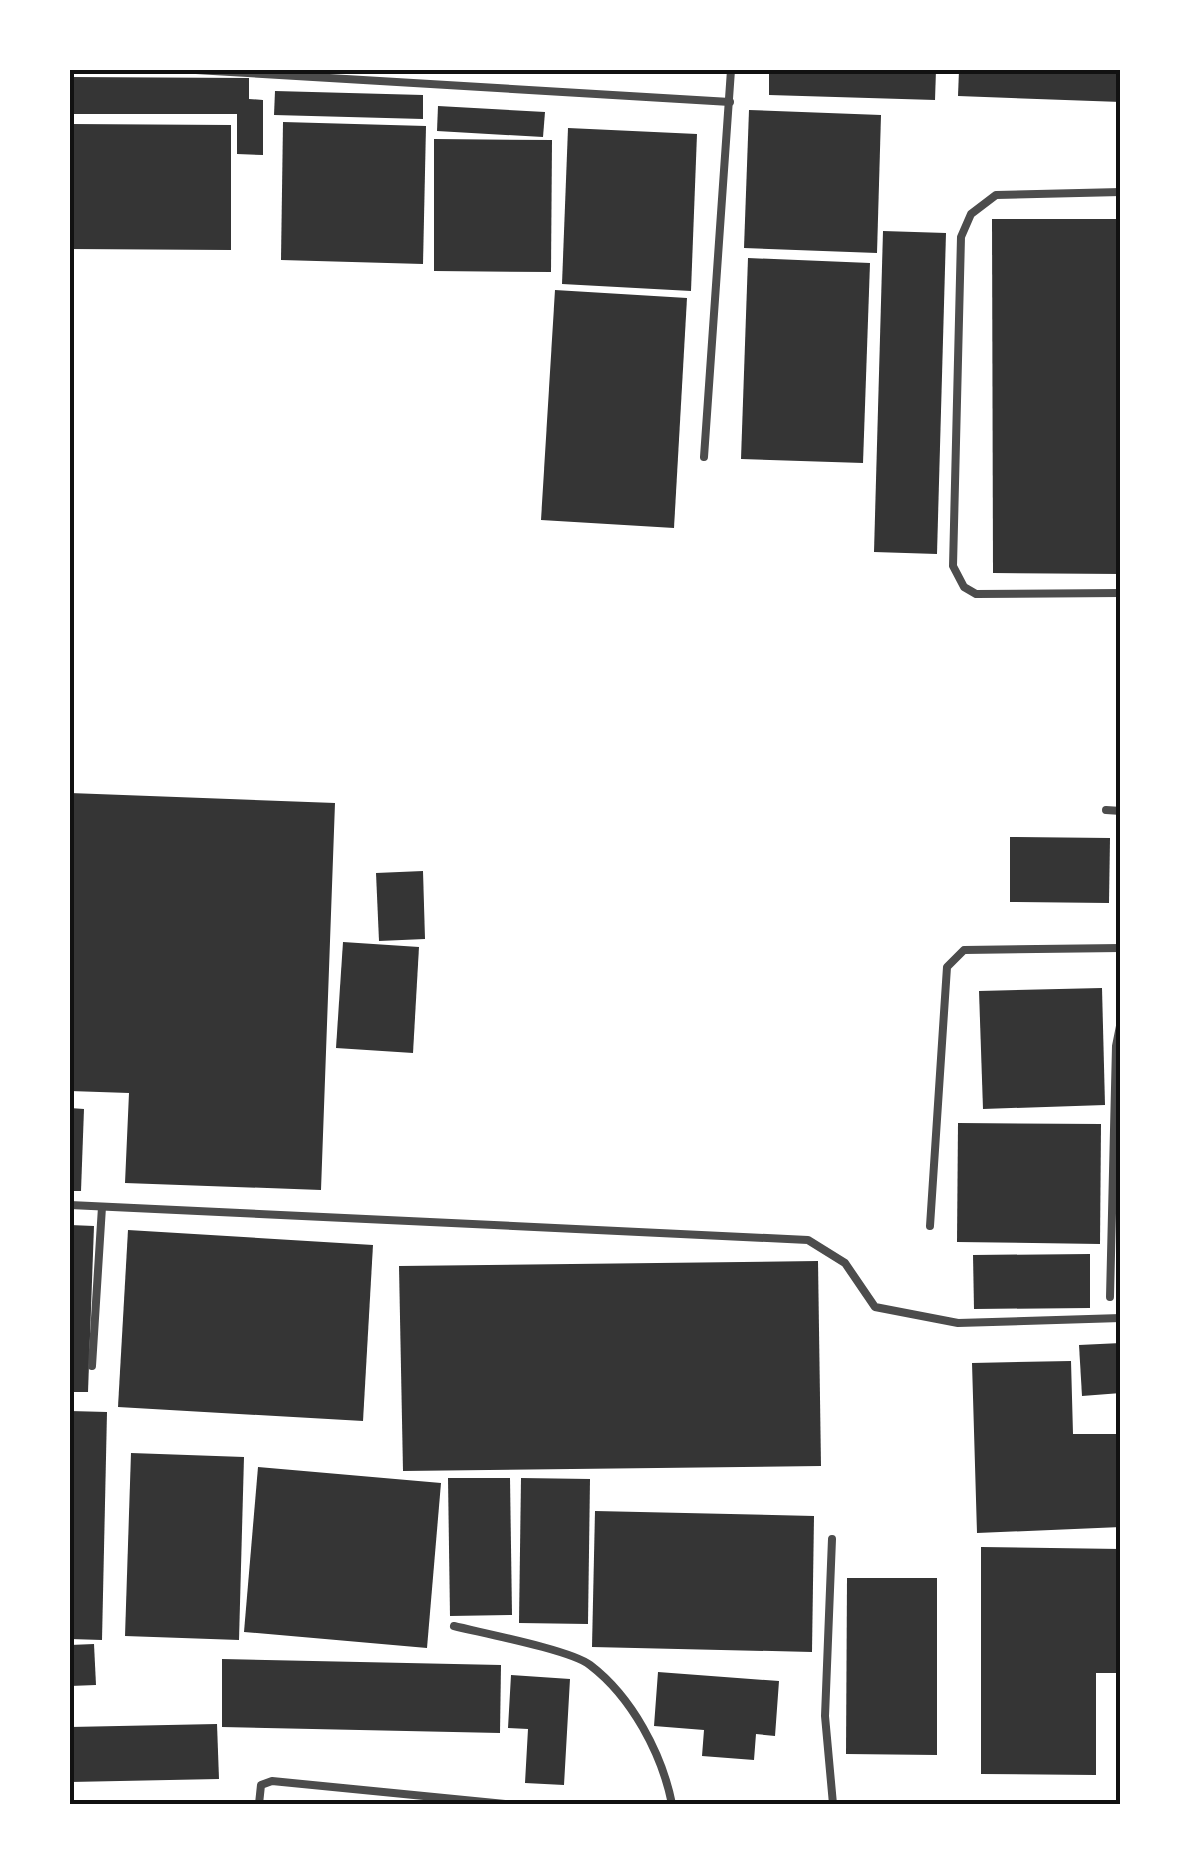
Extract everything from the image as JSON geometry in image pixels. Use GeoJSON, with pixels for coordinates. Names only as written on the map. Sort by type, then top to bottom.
{"type":"FeatureCollection","features":[{"type":"Feature","properties":{"kind":"lane"},"geometry":{"type":"LineString","coordinates":[[196,70],[730,102]]}},
{"type":"Feature","properties":{"kind":"lane"},"geometry":{"type":"LineString","coordinates":[[704,458],[732,70]]}},
{"type":"Feature","properties":{"kind":"lane"},"geometry":{"type":"LineString","coordinates":[[1121,192],[996,196],[971,214],[961,238],[953,566],[964,587],[976,594],[1121,593]]}},
{"type":"Feature","properties":{"kind":"lane"},"geometry":{"type":"LineString","coordinates":[[1106,810],[1121,811]]}},
{"type":"Feature","properties":{"kind":"lane"},"geometry":{"type":"LineString","coordinates":[[930,1226],[947,966],[964,950],[1121,948]]}},
{"type":"Feature","properties":{"kind":"lane"},"geometry":{"type":"LineString","coordinates":[[1110,1297],[1116,1046],[1121,1022]]}},
{"type":"Feature","properties":{"kind":"lane"},"geometry":{"type":"LineString","coordinates":[[70,1205],[808,1240],[844,1263],[875,1307],[958,1323],[1121,1318]]}},
{"type":"Feature","properties":{"kind":"lane"},"geometry":{"type":"LineString","coordinates":[[92,1366],[102,1207]]}},
{"type":"Feature","properties":{"kind":"lane"},"geometry":{"type":"LineString","coordinates":[[832,1539],[825,1716],[833,1804]]}},
{"type":"Feature","properties":{"kind":"lane"},"geometry":{"type":"LineString","coordinates":[[454,1626],[588,1663],[639,1721],[666,1771],[672,1804]]}},
{"type":"Feature","properties":{"kind":"lane"},"geometry":{"type":"LineString","coordinates":[[259,1804],[261,1785],[272,1781],[505,1804]]}},
{"type":"Feature","properties":{"kind":"building"},"geometry":{"type":"Polygon","coordinates":[[[769,70],[936,70],[935,100],[769,95],[769,70]]]}},
{"type":"Feature","properties":{"kind":"building"},"geometry":{"type":"Polygon","coordinates":[[[959,70],[1121,70],[1121,102],[958,96],[959,70]]]}},
{"type":"Feature","properties":{"kind":"building"},"geometry":{"type":"Polygon","coordinates":[[[70,77],[249,78],[249,99],[263,100],[263,155],[237,154],[237,114],[70,114],[70,77]]]}},
{"type":"Feature","properties":{"kind":"building"},"geometry":{"type":"Polygon","coordinates":[[[275,91],[423,95],[423,119],[274,115],[275,91]]]}},
{"type":"Feature","properties":{"kind":"building"},"geometry":{"type":"Polygon","coordinates":[[[438,106],[545,112],[543,137],[437,131],[438,106]]]}},
{"type":"Feature","properties":{"kind":"building"},"geometry":{"type":"Polygon","coordinates":[[[749,110],[881,115],[877,253],[744,248],[749,110]]]}},
{"type":"Feature","properties":{"kind":"building"},"geometry":{"type":"Polygon","coordinates":[[[283,122],[426,126],[423,264],[281,260],[283,122]]]}},
{"type":"Feature","properties":{"kind":"building"},"geometry":{"type":"Polygon","coordinates":[[[70,124],[231,125],[231,250],[70,249],[70,124]]]}},
{"type":"Feature","properties":{"kind":"building"},"geometry":{"type":"Polygon","coordinates":[[[568,128],[697,134],[691,291],[562,284],[568,128]]]}},
{"type":"Feature","properties":{"kind":"building"},"geometry":{"type":"Polygon","coordinates":[[[434,139],[552,140],[551,272],[434,271],[434,139]]]}},
{"type":"Feature","properties":{"kind":"building"},"geometry":{"type":"Polygon","coordinates":[[[992,219],[1121,219],[1121,574],[993,573],[992,219]]]}},
{"type":"Feature","properties":{"kind":"building"},"geometry":{"type":"Polygon","coordinates":[[[883,231],[946,233],[937,554],[874,552],[883,231]]]}},
{"type":"Feature","properties":{"kind":"building"},"geometry":{"type":"Polygon","coordinates":[[[748,258],[870,263],[863,463],[741,459],[748,258]]]}},
{"type":"Feature","properties":{"kind":"building"},"geometry":{"type":"Polygon","coordinates":[[[555,290],[687,298],[674,528],[541,520],[555,290]]]}},
{"type":"Feature","properties":{"kind":"building"},"geometry":{"type":"Polygon","coordinates":[[[70,793],[335,803],[321,1190],[125,1183],[129,1093],[70,1091],[70,793]]]}},
{"type":"Feature","properties":{"kind":"building"},"geometry":{"type":"Polygon","coordinates":[[[1010,837],[1110,838],[1109,903],[1010,902],[1010,837]]]}},
{"type":"Feature","properties":{"kind":"building"},"geometry":{"type":"Polygon","coordinates":[[[423,871],[425,939],[379,941],[376,873],[423,871]]]}},
{"type":"Feature","properties":{"kind":"building"},"geometry":{"type":"Polygon","coordinates":[[[343,942],[419,947],[413,1053],[336,1048],[343,942]]]}},
{"type":"Feature","properties":{"kind":"building"},"geometry":{"type":"Polygon","coordinates":[[[1102,988],[1105,1105],[983,1109],[979,991],[1102,988]]]}},
{"type":"Feature","properties":{"kind":"building"},"geometry":{"type":"Polygon","coordinates":[[[70,1108],[84,1109],[81,1191],[70,1191],[70,1108]]]}},
{"type":"Feature","properties":{"kind":"building"},"geometry":{"type":"Polygon","coordinates":[[[958,1123],[1101,1124],[1100,1244],[957,1242],[958,1123]]]}},
{"type":"Feature","properties":{"kind":"building"},"geometry":{"type":"Polygon","coordinates":[[[70,1225],[94,1226],[88,1392],[70,1392],[70,1225]]]}},
{"type":"Feature","properties":{"kind":"building"},"geometry":{"type":"Polygon","coordinates":[[[128,1230],[373,1245],[363,1421],[118,1407],[128,1230]]]}},
{"type":"Feature","properties":{"kind":"building"},"geometry":{"type":"Polygon","coordinates":[[[1090,1254],[1090,1308],[974,1309],[973,1255],[1090,1254]]]}},
{"type":"Feature","properties":{"kind":"building"},"geometry":{"type":"Polygon","coordinates":[[[818,1261],[821,1466],[403,1471],[399,1266],[818,1261]]]}},
{"type":"Feature","properties":{"kind":"building"},"geometry":{"type":"Polygon","coordinates":[[[1121,1343],[1121,1393],[1082,1396],[1079,1345],[1121,1343]]]}},
{"type":"Feature","properties":{"kind":"building"},"geometry":{"type":"Polygon","coordinates":[[[1071,1361],[1073,1434],[1121,1434],[1121,1527],[977,1533],[972,1363],[1071,1361]]]}},
{"type":"Feature","properties":{"kind":"building"},"geometry":{"type":"Polygon","coordinates":[[[70,1411],[107,1412],[102,1640],[70,1639],[70,1411]]]}},
{"type":"Feature","properties":{"kind":"building"},"geometry":{"type":"Polygon","coordinates":[[[131,1453],[244,1457],[239,1640],[125,1636],[131,1453]]]}},
{"type":"Feature","properties":{"kind":"building"},"geometry":{"type":"Polygon","coordinates":[[[258,1467],[441,1483],[427,1648],[244,1632],[258,1467]]]}},
{"type":"Feature","properties":{"kind":"building"},"geometry":{"type":"Polygon","coordinates":[[[448,1478],[510,1478],[512,1615],[450,1616],[448,1478]]]}},
{"type":"Feature","properties":{"kind":"building"},"geometry":{"type":"Polygon","coordinates":[[[521,1478],[590,1479],[588,1624],[519,1623],[521,1478]]]}},
{"type":"Feature","properties":{"kind":"building"},"geometry":{"type":"Polygon","coordinates":[[[595,1511],[814,1516],[812,1652],[592,1647],[595,1511]]]}},
{"type":"Feature","properties":{"kind":"building"},"geometry":{"type":"Polygon","coordinates":[[[981,1547],[1121,1549],[1121,1673],[1096,1673],[1096,1775],[981,1774],[981,1547]]]}},
{"type":"Feature","properties":{"kind":"building"},"geometry":{"type":"Polygon","coordinates":[[[847,1578],[937,1578],[937,1755],[846,1754],[847,1578]]]}},
{"type":"Feature","properties":{"kind":"building"},"geometry":{"type":"Polygon","coordinates":[[[94,1644],[96,1685],[70,1686],[70,1645],[94,1644]]]}},
{"type":"Feature","properties":{"kind":"building"},"geometry":{"type":"Polygon","coordinates":[[[222,1659],[501,1665],[500,1733],[222,1727],[222,1659]]]}},
{"type":"Feature","properties":{"kind":"building"},"geometry":{"type":"Polygon","coordinates":[[[658,1672],[779,1681],[775,1736],[756,1734],[754,1760],[702,1756],[704,1730],[654,1726],[658,1672]]]}},
{"type":"Feature","properties":{"kind":"building"},"geometry":{"type":"Polygon","coordinates":[[[511,1675],[570,1679],[564,1785],[525,1783],[528,1729],[508,1728],[511,1675]]]}},
{"type":"Feature","properties":{"kind":"building"},"geometry":{"type":"Polygon","coordinates":[[[217,1724],[219,1779],[70,1782],[70,1727],[217,1724]]]}}]}
